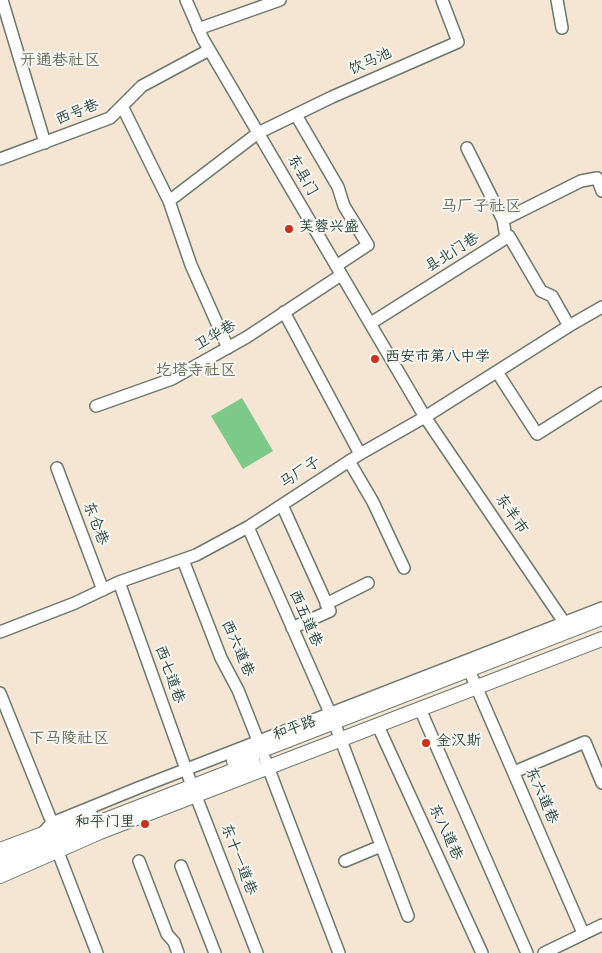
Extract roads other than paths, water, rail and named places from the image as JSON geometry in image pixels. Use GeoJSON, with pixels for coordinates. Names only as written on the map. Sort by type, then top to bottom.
{"type":"FeatureCollection","features":[{"type":"Feature","properties":{"kind":"main road","name":"和平路"},"geometry":{"type":"LineString","coordinates":[[473,679],[567,627],[602,618]]}},
{"type":"Feature","properties":{"kind":"main road","name":"和平路"},"geometry":{"type":"LineString","coordinates":[[0,863],[191,782],[335,727],[473,679],[602,629]]}},
{"type":"Feature","properties":{"kind":"main road"},"geometry":{"type":"LineString","coordinates":[[335,727],[378,726],[420,708],[473,679],[602,639]]}},
{"type":"Feature","properties":{"kind":"main road","name":"和平路"},"geometry":{"type":"LineString","coordinates":[[0,850],[41,834],[54,826],[191,782]]}},
{"type":"Feature","properties":{"kind":"main road"},"geometry":{"type":"LineString","coordinates":[[0,876],[100,832],[191,782]]}},
{"type":"Feature","properties":{"kind":"street"},"geometry":{"type":"LineString","coordinates":[[2,0],[45,143]]}},
{"type":"Feature","properties":{"kind":"street","name":"东县门"},"geometry":{"type":"LineString","coordinates":[[186,0],[209,50],[425,416]]}},
{"type":"Feature","properties":{"kind":"street"},"geometry":{"type":"LineString","coordinates":[[198,29],[280,0]]}},
{"type":"Feature","properties":{"kind":"street","name":"饮马池"},"geometry":{"type":"LineString","coordinates":[[169,201],[258,134],[341,93],[458,42],[442,0]]}},
{"type":"Feature","properties":{"kind":"street"},"geometry":{"type":"LineString","coordinates":[[556,0],[562,28]]}},
{"type":"Feature","properties":{"kind":"street","name":"西号巷"},"geometry":{"type":"LineString","coordinates":[[0,158],[110,118],[142,86],[209,50]]}},
{"type":"Feature","properties":{"kind":"street"},"geometry":{"type":"LineString","coordinates":[[122,106],[169,201],[191,266],[228,348]]}},
{"type":"Feature","properties":{"kind":"street","name":"卫华巷"},"geometry":{"type":"LineString","coordinates":[[96,406],[172,379],[228,348],[284,312],[338,271],[368,245],[344,206],[338,187],[296,115]]}},
{"type":"Feature","properties":{"kind":"street"},"geometry":{"type":"LineString","coordinates":[[467,148],[503,220],[506,238],[509,236],[541,291],[552,296],[569,326]]}},
{"type":"Feature","properties":{"kind":"street"},"geometry":{"type":"LineString","coordinates":[[503,220],[581,181],[597,178],[602,191]]}},
{"type":"Feature","properties":{"kind":"street","name":"县北门巷"},"geometry":{"type":"LineString","coordinates":[[370,323],[506,238]]}},
{"type":"Feature","properties":{"kind":"street","name":"马厂子"},"geometry":{"type":"LineString","coordinates":[[0,632],[119,582],[196,555],[248,527],[360,454],[602,307]]}},
{"type":"Feature","properties":{"kind":"street"},"geometry":{"type":"LineString","coordinates":[[284,312],[360,454]]}},
{"type":"Feature","properties":{"kind":"street"},"geometry":{"type":"LineString","coordinates":[[497,372],[538,434],[602,393]]}},
{"type":"Feature","properties":{"kind":"street","name":"东羊市"},"geometry":{"type":"LineString","coordinates":[[425,416],[567,627]]}},
{"type":"Feature","properties":{"kind":"street"},"geometry":{"type":"LineString","coordinates":[[349,461],[372,502],[404,568]]}},
{"type":"Feature","properties":{"kind":"street","name":"东仓巷"},"geometry":{"type":"LineString","coordinates":[[57,468],[103,590]]}},
{"type":"Feature","properties":{"kind":"street"},"geometry":{"type":"LineString","coordinates":[[282,505],[328,608]]}},
{"type":"Feature","properties":{"kind":"street","name":"西五道巷"},"geometry":{"type":"LineString","coordinates":[[248,527],[335,727],[408,916]]}},
{"type":"Feature","properties":{"kind":"street","name":"西六道巷"},"geometry":{"type":"LineString","coordinates":[[183,560],[221,658],[238,690],[264,754],[339,953]]}},
{"type":"Feature","properties":{"kind":"street","name":"西七道巷"},"geometry":{"type":"LineString","coordinates":[[119,582],[191,782]]}},
{"type":"Feature","properties":{"kind":"street"},"geometry":{"type":"LineString","coordinates":[[292,628],[368,584]]}},
{"type":"Feature","properties":{"kind":"street"},"geometry":{"type":"LineString","coordinates":[[335,727],[567,627],[602,608]]}},
{"type":"Feature","properties":{"kind":"street","name":"东六道巷"},"geometry":{"type":"LineString","coordinates":[[473,679],[583,933]]}},
{"type":"Feature","properties":{"kind":"street"},"geometry":{"type":"LineString","coordinates":[[0,693],[54,826]]}},
{"type":"Feature","properties":{"kind":"street"},"geometry":{"type":"LineString","coordinates":[[420,708],[527,953]]}},
{"type":"Feature","properties":{"kind":"street","name":"东八道巷"},"geometry":{"type":"LineString","coordinates":[[378,726],[482,953]]}},
{"type":"Feature","properties":{"kind":"street"},"geometry":{"type":"LineString","coordinates":[[514,772],[585,742],[602,783]]}},
{"type":"Feature","properties":{"kind":"street","name":"东十一道巷"},"geometry":{"type":"LineString","coordinates":[[191,782],[257,953]]}},
{"type":"Feature","properties":{"kind":"street"},"geometry":{"type":"LineString","coordinates":[[345,861],[381,846]]}},
{"type":"Feature","properties":{"kind":"street"},"geometry":{"type":"LineString","coordinates":[[58,852],[97,953]]}},
{"type":"Feature","properties":{"kind":"street"},"geometry":{"type":"LineString","coordinates":[[139,861],[167,934],[174,942],[178,953]]}},
{"type":"Feature","properties":{"kind":"street"},"geometry":{"type":"LineString","coordinates":[[180,866],[215,953]]}},
{"type":"Feature","properties":{"kind":"street"},"geometry":{"type":"LineString","coordinates":[[544,953],[602,925]]}},
{"type":"Feature","properties":{"kind":"place","name":"芙蓉兴盛"},"geometry":{"type":"Point","coordinates":[289,229]}},
{"type":"Feature","properties":{"kind":"place","name":"西安市第八中学"},"geometry":{"type":"Point","coordinates":[375,359]}},
{"type":"Feature","properties":{"kind":"place","name":"金汉斯"},"geometry":{"type":"Point","coordinates":[426,743]}},
{"type":"Feature","properties":{"kind":"place","name":"和平门里"},"geometry":{"type":"Point","coordinates":[145,824]}},
{"type":"Feature","properties":{"kind":"district","name":"开通巷社区"},"geometry":{"type":"Point","coordinates":[60,63]}},
{"type":"Feature","properties":{"kind":"district","name":"马厂子社区"},"geometry":{"type":"Point","coordinates":[481,209]}},
{"type":"Feature","properties":{"kind":"district","name":"圪塔寺社区"},"geometry":{"type":"Point","coordinates":[196,373]}},
{"type":"Feature","properties":{"kind":"district","name":"下马陵社区"},"geometry":{"type":"Point","coordinates":[69,741]}}]}
